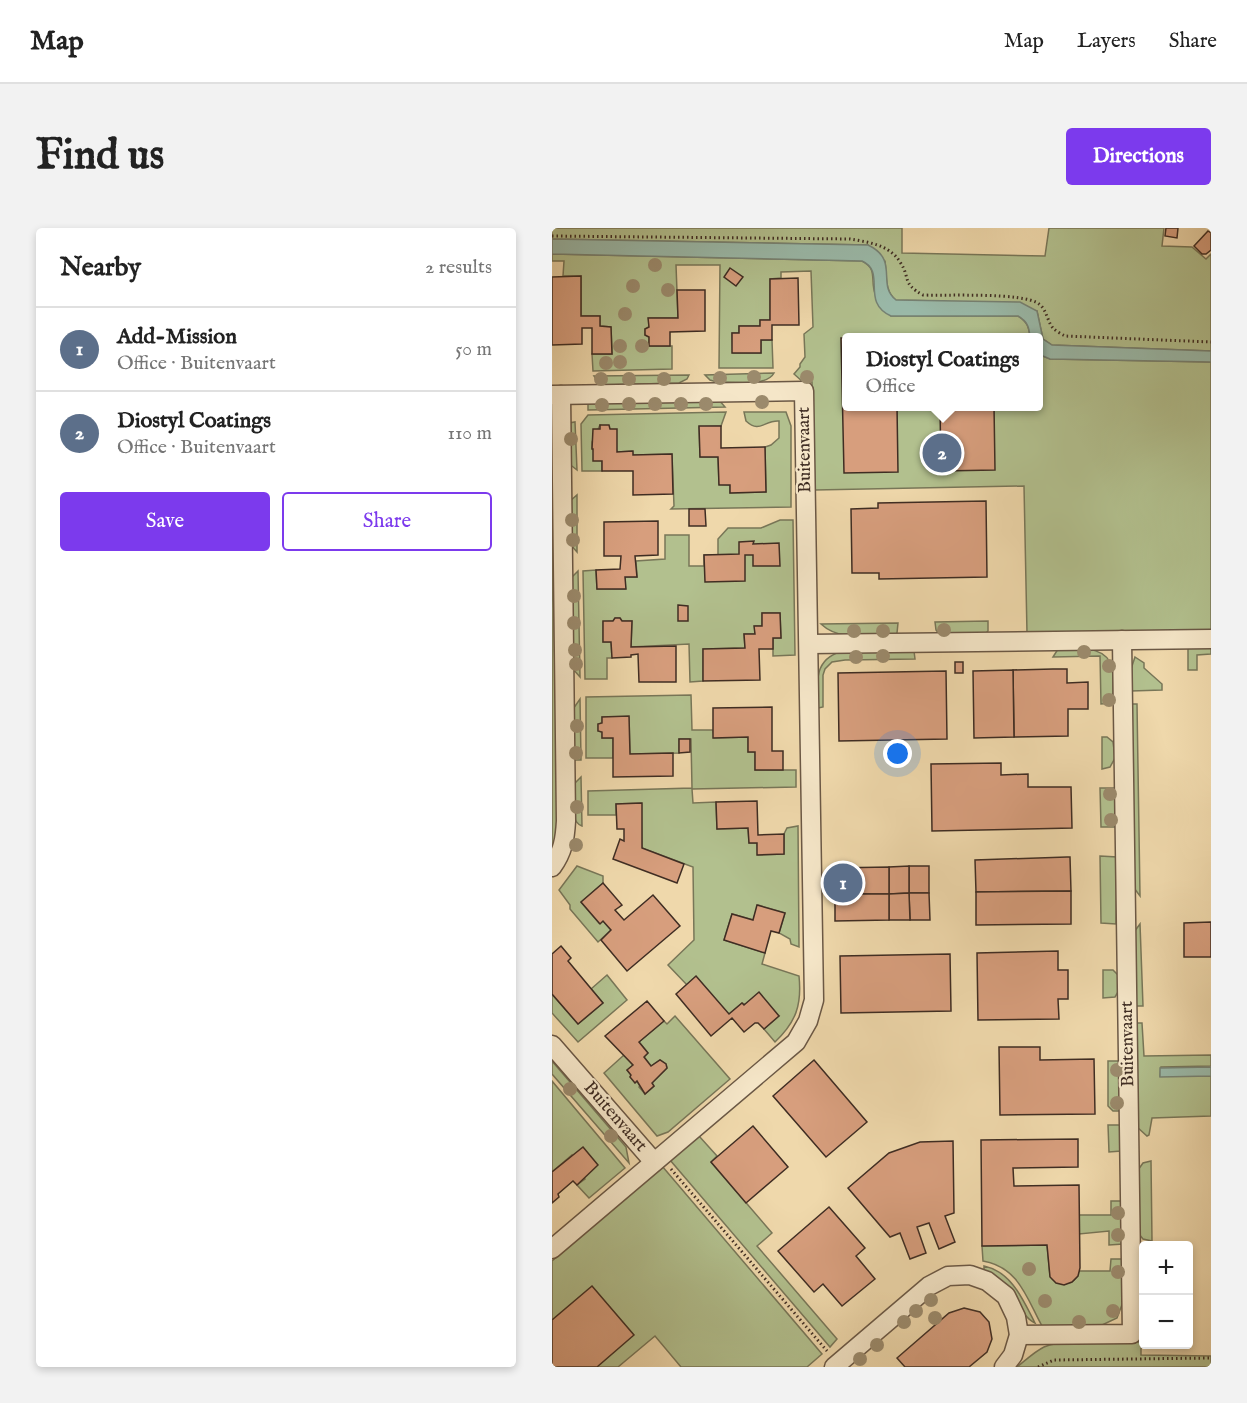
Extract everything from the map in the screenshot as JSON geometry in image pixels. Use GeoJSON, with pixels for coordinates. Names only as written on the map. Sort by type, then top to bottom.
{"type":"FeatureCollection","features":[{"type":"Feature","properties":{"kind":"street","name":"Buitenvaart"},"geometry":{"type":"LineString","coordinates":[[552,867],[561,853],[566,821],[556,395],[804,391],[814,1000],[808,1021],[796,1042],[552,1249]]}},
{"type":"Feature","properties":{"kind":"street"},"geometry":{"type":"LineString","coordinates":[[808,644],[1211,639]]}},
{"type":"Feature","properties":{"kind":"street","name":"Buitenvaart"},"geometry":{"type":"LineString","coordinates":[[1019,1335],[1132,1334],[1122,640]]}},
{"type":"Feature","properties":{"kind":"street","name":"Buitenvaart"},"geometry":{"type":"LineString","coordinates":[[552,1045],[657,1160]]}},
{"type":"Feature","properties":{"kind":"street"},"geometry":{"type":"LineString","coordinates":[[836,1365],[928,1286],[948,1276],[970,1275],[987,1281],[1006,1296],[1016,1317],[1019,1335],[1013,1355],[1004,1367]]}},
{"type":"Feature","properties":{"kind":"path"},"geometry":{"type":"LineString","coordinates":[[552,236],[850,239],[880,244],[900,260],[906,282],[923,295],[1026,298],[1038,302],[1044,308],[1053,328],[1065,336],[1090,339],[1211,342]]}},
{"type":"Feature","properties":{"kind":"path"},"geometry":{"type":"LineString","coordinates":[[657,1160],[836,1365]]}},
{"type":"Feature","properties":{"kind":"path"},"geometry":{"type":"LineString","coordinates":[[1038,1367],[1054,1360],[1211,1358]]}},
{"type":"Feature","properties":{"kind":"green space"},"geometry":{"type":"Polygon","coordinates":[[[552,228],[902,228],[902,253],[1045,256],[1049,228],[1164,228],[1162,246],[1192,247],[1206,259],[1211,254],[1211,351],[1052,345],[1043,339],[1037,311],[939,301],[896,300],[888,287],[885,261],[868,245],[552,239],[552,228]]]}},
{"type":"Feature","properties":{"kind":"green space"},"geometry":{"type":"Polygon","coordinates":[[[552,254],[862,261],[872,272],[876,296],[891,316],[1018,316],[1024,320],[1028,328],[1029,333],[842,333],[842,411],[1043,411],[1043,356],[1050,359],[1211,362],[1211,630],[1027,633],[1024,486],[815,490],[812,382],[803,382],[794,374],[805,357],[804,334],[813,327],[811,271],[781,272],[781,278],[770,279],[770,320],[760,320],[760,326],[739,326],[739,333],[732,333],[733,353],[761,353],[761,340],[772,340],[773,368],[719,368],[720,265],[676,265],[678,318],[649,318],[649,327],[645,329],[645,335],[649,337],[649,346],[672,346],[672,369],[593,371],[592,354],[612,354],[611,327],[600,326],[600,316],[581,316],[581,276],[563,276],[564,261],[552,261],[552,254]]]}},
{"type":"Feature","properties":{"kind":"green space"},"geometry":{"type":"Polygon","coordinates":[[[774,373],[764,380],[748,383],[717,382],[705,375],[774,373]]]}},
{"type":"Feature","properties":{"kind":"green space"},"geometry":{"type":"Polygon","coordinates":[[[689,375],[687,379],[679,383],[605,385],[599,383],[594,376],[689,375]]]}},
{"type":"Feature","properties":{"kind":"green space"},"geometry":{"type":"Polygon","coordinates":[[[719,400],[725,407],[588,410],[588,403],[719,400]]]}},
{"type":"Feature","properties":{"kind":"green space"},"geometry":{"type":"Polygon","coordinates":[[[726,412],[721,426],[699,427],[700,457],[718,457],[719,484],[730,485],[730,493],[766,492],[765,447],[779,438],[779,421],[759,426],[751,425],[746,421],[744,412],[786,412],[791,426],[791,507],[671,509],[674,506],[672,454],[633,455],[632,451],[617,452],[610,429],[600,425],[592,442],[592,448],[602,461],[602,471],[582,471],[581,424],[588,415],[726,412]]]}},
{"type":"Feature","properties":{"kind":"green space"},"geometry":{"type":"Polygon","coordinates":[[[575,422],[577,470],[568,463],[569,423],[575,422]]]}},
{"type":"Feature","properties":{"kind":"green space"},"geometry":{"type":"Polygon","coordinates":[[[577,495],[577,552],[570,544],[570,501],[577,495]]]}},
{"type":"Feature","properties":{"kind":"green space"},"geometry":{"type":"Polygon","coordinates":[[[780,520],[793,520],[795,655],[773,656],[773,638],[781,638],[780,613],[762,613],[762,626],[755,626],[755,634],[744,634],[745,648],[703,649],[703,681],[690,682],[689,644],[631,647],[632,621],[615,618],[613,621],[603,622],[603,642],[611,642],[612,658],[607,658],[607,679],[585,679],[583,571],[596,570],[597,589],[625,589],[625,577],[637,577],[636,561],[665,559],[665,535],[689,535],[689,566],[704,566],[704,555],[718,555],[718,539],[728,528],[761,528],[780,520]]]}},
{"type":"Feature","properties":{"kind":"green space"},"geometry":{"type":"Polygon","coordinates":[[[552,525],[558,818],[556,839],[552,849],[552,525]]]}},
{"type":"Feature","properties":{"kind":"green space"},"geometry":{"type":"Polygon","coordinates":[[[578,571],[580,677],[573,669],[572,577],[578,571]]]}},
{"type":"Feature","properties":{"kind":"green space"},"geometry":{"type":"Polygon","coordinates":[[[988,621],[988,631],[985,634],[939,634],[935,622],[988,621]]]}},
{"type":"Feature","properties":{"kind":"green space"},"geometry":{"type":"Polygon","coordinates":[[[898,623],[897,633],[894,635],[865,636],[837,633],[821,624],[898,623]]]}},
{"type":"Feature","properties":{"kind":"green space"},"geometry":{"type":"Polygon","coordinates":[[[1188,647],[1211,647],[1211,654],[1197,655],[1197,670],[1188,670],[1188,647]]]}},
{"type":"Feature","properties":{"kind":"green space"},"geometry":{"type":"Polygon","coordinates":[[[1058,649],[1091,650],[1104,655],[1113,669],[1113,703],[1101,704],[1100,656],[1053,657],[1058,649]]]}},
{"type":"Feature","properties":{"kind":"green space"},"geometry":{"type":"Polygon","coordinates":[[[914,651],[915,659],[832,662],[823,675],[823,707],[818,708],[818,674],[825,661],[831,656],[840,652],[914,651]]]}},
{"type":"Feature","properties":{"kind":"green space"},"geometry":{"type":"Polygon","coordinates":[[[1135,657],[1144,663],[1144,668],[1162,684],[1162,690],[1131,691],[1131,669],[1135,657]]]}},
{"type":"Feature","properties":{"kind":"green space"},"geometry":{"type":"Polygon","coordinates":[[[691,695],[692,730],[713,730],[714,738],[748,737],[748,752],[755,752],[755,770],[796,770],[796,787],[692,789],[693,803],[716,802],[717,829],[748,828],[749,843],[757,843],[758,855],[784,854],[784,834],[787,828],[798,826],[799,947],[791,944],[790,939],[779,933],[785,913],[758,905],[753,920],[732,914],[724,940],[765,953],[762,964],[799,976],[796,1012],[793,1020],[775,1042],[764,1029],[779,1016],[742,1003],[729,1014],[687,985],[668,965],[694,940],[693,867],[642,848],[641,803],[616,804],[616,815],[588,815],[588,791],[692,788],[691,739],[679,739],[679,753],[630,754],[629,717],[602,717],[602,723],[598,724],[598,731],[602,732],[602,738],[613,738],[613,758],[586,758],[586,697],[691,695]]]}},
{"type":"Feature","properties":{"kind":"green space"},"geometry":{"type":"Polygon","coordinates":[[[580,699],[581,760],[573,760],[573,709],[580,699]]]}},
{"type":"Feature","properties":{"kind":"green space"},"geometry":{"type":"Polygon","coordinates":[[[1130,704],[1137,704],[1140,896],[1134,888],[1130,704]]]}},
{"type":"Feature","properties":{"kind":"green space"},"geometry":{"type":"Polygon","coordinates":[[[1102,737],[1107,737],[1113,742],[1115,758],[1110,767],[1102,769],[1102,737]]]}},
{"type":"Feature","properties":{"kind":"green space"},"geometry":{"type":"Polygon","coordinates":[[[581,777],[582,826],[573,814],[574,784],[581,777]]]}},
{"type":"Feature","properties":{"kind":"green space"},"geometry":{"type":"Polygon","coordinates":[[[1100,788],[1116,788],[1116,827],[1101,827],[1100,788]]]}},
{"type":"Feature","properties":{"kind":"green space"},"geometry":{"type":"Polygon","coordinates":[[[1100,856],[1117,857],[1116,924],[1101,923],[1100,856]]]}},
{"type":"Feature","properties":{"kind":"green space"},"geometry":{"type":"Polygon","coordinates":[[[577,866],[603,876],[603,883],[581,902],[599,923],[603,921],[611,930],[598,942],[570,909],[570,905],[559,890],[577,866]]]}},
{"type":"Feature","properties":{"kind":"green space"},"geometry":{"type":"Polygon","coordinates":[[[1140,924],[1143,1006],[1136,1006],[1134,932],[1140,924]]]}},
{"type":"Feature","properties":{"kind":"green space"},"geometry":{"type":"Polygon","coordinates":[[[1103,970],[1113,970],[1118,975],[1118,992],[1115,997],[1103,998],[1103,970]]]}},
{"type":"Feature","properties":{"kind":"green space"},"geometry":{"type":"Polygon","coordinates":[[[607,975],[627,1000],[578,1042],[552,1013],[552,994],[578,1024],[603,1003],[591,989],[607,975]]]}},
{"type":"Feature","properties":{"kind":"green space"},"geometry":{"type":"Polygon","coordinates":[[[675,1016],[730,1079],[668,1132],[657,1136],[604,1073],[624,1055],[633,1065],[627,1070],[630,1077],[635,1083],[637,1081],[645,1094],[667,1068],[666,1064],[660,1060],[651,1066],[644,1057],[648,1053],[639,1042],[664,1021],[667,1024],[675,1016]]]}},
{"type":"Feature","properties":{"kind":"green space"},"geometry":{"type":"Polygon","coordinates":[[[1136,1023],[1142,1023],[1144,1056],[1211,1055],[1211,1066],[1161,1067],[1160,1076],[1211,1076],[1211,1116],[1152,1118],[1147,1136],[1137,1127],[1136,1023]]]}},
{"type":"Feature","properties":{"kind":"green space"},"geometry":{"type":"Polygon","coordinates":[[[552,1061],[626,1147],[629,1163],[552,1074],[552,1061]]]}},
{"type":"Feature","properties":{"kind":"green space"},"geometry":{"type":"Polygon","coordinates":[[[1108,1061],[1120,1061],[1121,1111],[1113,1111],[1108,1106],[1108,1061]]]}},
{"type":"Feature","properties":{"kind":"green space"},"geometry":{"type":"Polygon","coordinates":[[[552,1081],[625,1168],[589,1198],[577,1185],[585,1179],[572,1155],[552,1172],[552,1081]]]}},
{"type":"Feature","properties":{"kind":"green space"},"geometry":{"type":"Polygon","coordinates":[[[1108,1125],[1121,1127],[1121,1151],[1109,1152],[1108,1125]]]}},
{"type":"Feature","properties":{"kind":"green space"},"geometry":{"type":"Polygon","coordinates":[[[699,1136],[717,1156],[711,1162],[772,1233],[757,1246],[837,1339],[830,1347],[670,1160],[699,1136]]]}},
{"type":"Feature","properties":{"kind":"green space"},"geometry":{"type":"Polygon","coordinates":[[[1151,1161],[1152,1241],[1143,1239],[1139,1234],[1138,1170],[1143,1163],[1151,1161]]]}},
{"type":"Feature","properties":{"kind":"green space"},"geometry":{"type":"Polygon","coordinates":[[[662,1166],[822,1354],[807,1367],[681,1367],[655,1336],[618,1367],[552,1367],[552,1261],[662,1166]]]}},
{"type":"Feature","properties":{"kind":"green space"},"geometry":{"type":"Polygon","coordinates":[[[1111,1201],[1121,1201],[1123,1244],[1109,1245],[1109,1231],[1079,1234],[1079,1215],[1111,1215],[1111,1201]]]}},
{"type":"Feature","properties":{"kind":"green space"},"geometry":{"type":"Polygon","coordinates":[[[1047,1245],[1050,1276],[1066,1284],[1074,1280],[1079,1271],[1110,1271],[1111,1259],[1123,1259],[1123,1302],[1117,1318],[1100,1326],[1042,1326],[1014,1277],[995,1264],[983,1261],[982,1246],[1047,1245]]]}},
{"type":"Feature","properties":{"kind":"green space"},"geometry":{"type":"Polygon","coordinates":[[[984,1266],[1002,1274],[1016,1288],[1035,1323],[1023,1312],[1006,1285],[984,1271],[984,1266]]]}},
{"type":"Feature","properties":{"kind":"green space"},"geometry":{"type":"Polygon","coordinates":[[[1077,1342],[1139,1342],[1141,1355],[1211,1356],[1211,1367],[1017,1367],[1044,1347],[1077,1342]]]}},
{"type":"Feature","properties":{"kind":"shaded area"},"geometry":{"type":"Polygon","coordinates":[[[552,239],[868,245],[878,251],[883,258],[890,294],[896,300],[1020,302],[1037,311],[1042,333],[1029,333],[1024,320],[1018,316],[891,316],[877,303],[873,272],[862,261],[552,254],[552,239]]]}},
{"type":"Feature","properties":{"kind":"shaded area"},"geometry":{"type":"Polygon","coordinates":[[[1043,339],[1052,345],[1211,351],[1211,362],[1050,359],[1043,356],[1043,339]]]}},
{"type":"Feature","properties":{"kind":"shaded area"},"geometry":{"type":"Polygon","coordinates":[[[1211,1067],[1211,1076],[1160,1077],[1160,1068],[1211,1067]]]}},
{"type":"Feature","properties":{"kind":"building"},"geometry":{"type":"Polygon","coordinates":[[[1166,228],[1178,228],[1177,238],[1165,236],[1166,228]]]}},
{"type":"Feature","properties":{"kind":"building"},"geometry":{"type":"Polygon","coordinates":[[[1208,231],[1211,233],[1211,250],[1202,254],[1194,246],[1208,231]]]}},
{"type":"Feature","properties":{"kind":"building"},"geometry":{"type":"Polygon","coordinates":[[[730,268],[743,277],[736,286],[724,277],[730,268]]]}},
{"type":"Feature","properties":{"kind":"building"},"geometry":{"type":"Polygon","coordinates":[[[581,276],[581,316],[600,316],[600,326],[611,327],[612,354],[592,354],[592,328],[582,328],[582,344],[552,345],[552,277],[581,276]]]}},
{"type":"Feature","properties":{"kind":"building"},"geometry":{"type":"Polygon","coordinates":[[[798,278],[799,325],[772,325],[772,340],[761,340],[761,353],[732,353],[732,333],[739,333],[739,326],[760,326],[760,320],[770,320],[770,279],[798,278]]]}},
{"type":"Feature","properties":{"kind":"building"},"geometry":{"type":"Polygon","coordinates":[[[677,290],[705,290],[705,331],[670,332],[670,346],[649,346],[649,337],[645,335],[645,329],[649,327],[648,318],[678,318],[677,290]]]}},
{"type":"Feature","properties":{"kind":"building"},"geometry":{"type":"Polygon","coordinates":[[[843,411],[897,411],[898,472],[844,473],[843,411]]]}},
{"type":"Feature","properties":{"kind":"building"},"geometry":{"type":"Polygon","coordinates":[[[940,411],[994,411],[995,470],[941,471],[940,411]]]}},
{"type":"Feature","properties":{"kind":"building"},"geometry":{"type":"Polygon","coordinates":[[[600,425],[609,425],[610,429],[617,429],[617,452],[633,451],[633,455],[672,454],[673,494],[633,495],[633,471],[602,471],[602,461],[593,461],[592,449],[593,429],[600,429],[600,425]]]}},
{"type":"Feature","properties":{"kind":"building"},"geometry":{"type":"Polygon","coordinates":[[[699,426],[721,426],[721,448],[765,447],[766,492],[730,493],[730,485],[719,485],[718,457],[700,457],[699,426]]]}},
{"type":"Feature","properties":{"kind":"building"},"geometry":{"type":"Polygon","coordinates":[[[986,501],[987,577],[879,579],[879,573],[852,573],[851,509],[878,508],[878,503],[986,501]]]}},
{"type":"Feature","properties":{"kind":"building"},"geometry":{"type":"Polygon","coordinates":[[[689,509],[705,509],[706,526],[689,526],[689,509]]]}},
{"type":"Feature","properties":{"kind":"building"},"geometry":{"type":"Polygon","coordinates":[[[658,521],[658,555],[635,556],[637,577],[625,577],[626,589],[597,589],[596,570],[620,569],[621,556],[604,556],[604,522],[658,521]]]}},
{"type":"Feature","properties":{"kind":"building"},"geometry":{"type":"Polygon","coordinates":[[[754,541],[753,544],[779,543],[780,566],[753,566],[753,555],[745,555],[745,581],[705,582],[704,555],[739,554],[739,542],[754,541]]]}},
{"type":"Feature","properties":{"kind":"building"},"geometry":{"type":"Polygon","coordinates":[[[678,605],[688,606],[688,621],[678,621],[678,605]]]}},
{"type":"Feature","properties":{"kind":"building"},"geometry":{"type":"Polygon","coordinates":[[[762,613],[780,613],[781,638],[773,638],[773,649],[759,649],[760,680],[703,681],[703,649],[745,648],[744,634],[755,634],[754,626],[762,626],[762,613]]]}},
{"type":"Feature","properties":{"kind":"building"},"geometry":{"type":"Polygon","coordinates":[[[615,618],[632,621],[631,647],[676,646],[676,682],[639,682],[638,654],[631,655],[631,657],[612,658],[611,642],[603,642],[603,621],[613,621],[615,618]]]}},
{"type":"Feature","properties":{"kind":"building"},"geometry":{"type":"Polygon","coordinates":[[[955,662],[963,662],[963,673],[955,673],[955,662]]]}},
{"type":"Feature","properties":{"kind":"building"},"geometry":{"type":"Polygon","coordinates":[[[1067,669],[1067,683],[1088,682],[1088,709],[1068,709],[1068,736],[1014,737],[1013,670],[1067,669]]]}},
{"type":"Feature","properties":{"kind":"building"},"geometry":{"type":"Polygon","coordinates":[[[1013,670],[1014,737],[974,738],[973,671],[1013,670]]]}},
{"type":"Feature","properties":{"kind":"building"},"geometry":{"type":"Polygon","coordinates":[[[946,671],[947,739],[839,741],[838,673],[946,671]]]}},
{"type":"Feature","properties":{"kind":"building"},"geometry":{"type":"Polygon","coordinates":[[[772,707],[772,751],[783,751],[783,770],[755,770],[755,752],[748,752],[748,737],[713,738],[713,708],[772,707]]]}},
{"type":"Feature","properties":{"kind":"building"},"geometry":{"type":"Polygon","coordinates":[[[629,716],[630,754],[673,753],[673,776],[613,777],[613,738],[602,738],[602,732],[598,731],[598,724],[602,723],[602,717],[629,716]]]}},
{"type":"Feature","properties":{"kind":"building"},"geometry":{"type":"Polygon","coordinates":[[[679,739],[690,739],[690,752],[679,753],[679,739]]]}},
{"type":"Feature","properties":{"kind":"building"},"geometry":{"type":"Polygon","coordinates":[[[1001,763],[1001,775],[1028,774],[1028,787],[1071,787],[1072,828],[932,831],[931,764],[1001,763]]]}},
{"type":"Feature","properties":{"kind":"building"},"geometry":{"type":"Polygon","coordinates":[[[757,801],[758,835],[784,834],[784,854],[757,855],[757,843],[749,843],[748,828],[717,829],[716,802],[757,801]]]}},
{"type":"Feature","properties":{"kind":"building"},"geometry":{"type":"Polygon","coordinates":[[[642,803],[642,848],[684,864],[677,883],[613,859],[620,839],[624,841],[624,829],[617,829],[616,804],[642,803]]]}},
{"type":"Feature","properties":{"kind":"building"},"geometry":{"type":"Polygon","coordinates":[[[1070,857],[1071,891],[976,892],[975,860],[1070,857]]]}},
{"type":"Feature","properties":{"kind":"building"},"geometry":{"type":"Polygon","coordinates":[[[909,866],[929,866],[929,893],[909,893],[909,866]]]}},
{"type":"Feature","properties":{"kind":"building"},"geometry":{"type":"Polygon","coordinates":[[[909,866],[909,893],[889,894],[889,867],[909,866]]]}},
{"type":"Feature","properties":{"kind":"building"},"geometry":{"type":"Polygon","coordinates":[[[889,867],[889,894],[835,894],[834,868],[889,867]]]}},
{"type":"Feature","properties":{"kind":"building"},"geometry":{"type":"Polygon","coordinates":[[[603,883],[622,905],[615,910],[624,920],[653,895],[680,926],[627,971],[601,940],[611,930],[603,921],[600,924],[581,902],[603,883]]]}},
{"type":"Feature","properties":{"kind":"building"},"geometry":{"type":"Polygon","coordinates":[[[1071,891],[1071,924],[976,925],[976,892],[1071,891]]]}},
{"type":"Feature","properties":{"kind":"building"},"geometry":{"type":"Polygon","coordinates":[[[909,893],[929,893],[930,920],[910,920],[909,893]]]}},
{"type":"Feature","properties":{"kind":"building"},"geometry":{"type":"Polygon","coordinates":[[[909,893],[910,920],[889,920],[889,894],[909,893]]]}},
{"type":"Feature","properties":{"kind":"building"},"geometry":{"type":"Polygon","coordinates":[[[835,894],[889,894],[889,920],[835,921],[835,894]]]}},
{"type":"Feature","properties":{"kind":"building"},"geometry":{"type":"Polygon","coordinates":[[[757,905],[785,913],[779,933],[771,931],[765,953],[724,940],[732,914],[753,920],[757,905]]]}},
{"type":"Feature","properties":{"kind":"building"},"geometry":{"type":"Polygon","coordinates":[[[1211,922],[1211,957],[1184,957],[1184,923],[1211,922]]]}},
{"type":"Feature","properties":{"kind":"building"},"geometry":{"type":"Polygon","coordinates":[[[561,946],[571,958],[568,961],[603,1003],[578,1024],[552,994],[552,954],[561,946]]]}},
{"type":"Feature","properties":{"kind":"building"},"geometry":{"type":"Polygon","coordinates":[[[1058,951],[1058,970],[1068,970],[1068,999],[1058,999],[1059,1019],[978,1020],[977,953],[1058,951]]]}},
{"type":"Feature","properties":{"kind":"building"},"geometry":{"type":"Polygon","coordinates":[[[950,954],[951,1011],[841,1013],[840,956],[950,954]]]}},
{"type":"Feature","properties":{"kind":"building"},"geometry":{"type":"Polygon","coordinates":[[[696,976],[729,1014],[759,992],[779,1016],[764,1029],[755,1023],[744,1032],[732,1018],[711,1036],[676,994],[696,976]]]}},
{"type":"Feature","properties":{"kind":"building"},"geometry":{"type":"Polygon","coordinates":[[[647,1001],[664,1021],[639,1042],[648,1053],[644,1057],[651,1066],[660,1060],[666,1064],[667,1068],[645,1094],[627,1070],[633,1065],[605,1036],[647,1001]]]}},
{"type":"Feature","properties":{"kind":"building"},"geometry":{"type":"Polygon","coordinates":[[[999,1047],[1040,1047],[1040,1060],[1094,1059],[1095,1114],[1000,1115],[999,1047]]]}},
{"type":"Feature","properties":{"kind":"building"},"geometry":{"type":"Polygon","coordinates":[[[814,1060],[867,1122],[826,1157],[773,1096],[814,1060]]]}},
{"type":"Feature","properties":{"kind":"building"},"geometry":{"type":"Polygon","coordinates":[[[753,1126],[788,1167],[746,1203],[711,1162],[753,1126]]]}},
{"type":"Feature","properties":{"kind":"building"},"geometry":{"type":"Polygon","coordinates":[[[1078,1139],[1078,1167],[1013,1168],[1014,1186],[1079,1185],[1080,1268],[1078,1276],[1072,1282],[1064,1285],[1056,1283],[1050,1277],[1047,1245],[982,1246],[981,1140],[1078,1139]]]}},
{"type":"Feature","properties":{"kind":"building"},"geometry":{"type":"Polygon","coordinates":[[[953,1141],[954,1213],[945,1216],[955,1242],[939,1249],[929,1223],[917,1227],[926,1253],[910,1259],[900,1233],[890,1237],[848,1188],[889,1153],[920,1142],[953,1141]]]}},
{"type":"Feature","properties":{"kind":"building"},"geometry":{"type":"Polygon","coordinates":[[[583,1147],[598,1165],[577,1185],[573,1181],[558,1194],[559,1197],[552,1203],[552,1172],[583,1147]]]}},
{"type":"Feature","properties":{"kind":"building"},"geometry":{"type":"Polygon","coordinates":[[[829,1207],[865,1248],[856,1256],[875,1279],[842,1306],[823,1284],[814,1292],[778,1251],[829,1207]]]}},
{"type":"Feature","properties":{"kind":"building"},"geometry":{"type":"Polygon","coordinates":[[[592,1286],[634,1335],[597,1367],[552,1367],[552,1320],[592,1286]]]}},
{"type":"Feature","properties":{"kind":"building"},"geometry":{"type":"Polygon","coordinates":[[[964,1308],[980,1312],[989,1322],[992,1339],[987,1352],[969,1367],[905,1367],[897,1358],[949,1313],[964,1308]]]}},
{"type":"Feature","properties":{"kind":"place","name":"Diostyl Coatings"},"geometry":{"type":"Point","coordinates":[942,453]}},
{"type":"Feature","properties":{"kind":"place","name":"Add-Mission"},"geometry":{"type":"Point","coordinates":[843,883]}}]}
